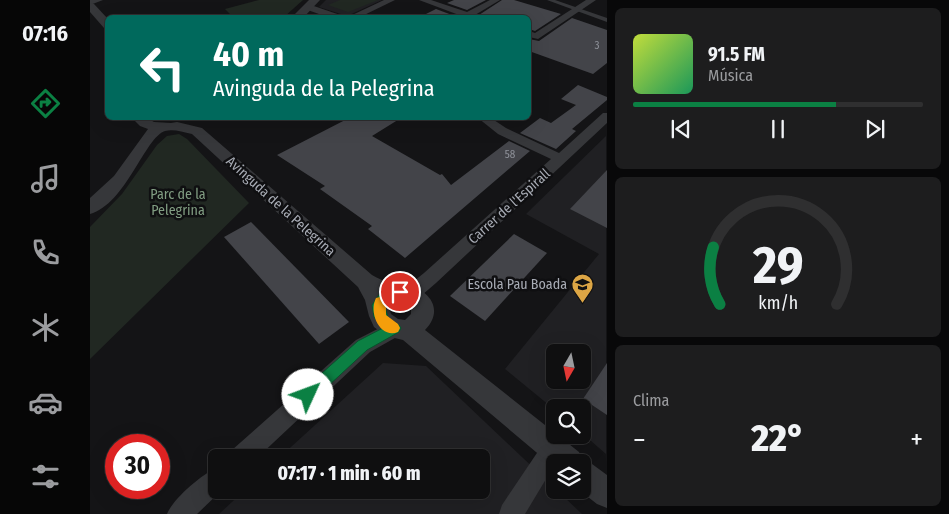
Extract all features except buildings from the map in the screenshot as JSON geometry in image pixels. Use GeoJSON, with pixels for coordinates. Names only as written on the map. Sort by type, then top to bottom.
{"type":"FeatureCollection","features":[{"type":"Feature","properties":{"kind":"street"},"geometry":{"type":"LineString","coordinates":[[99,0],[90,4],[105,22]]}},
{"type":"Feature","properties":{"kind":"street"},"geometry":{"type":"LineString","coordinates":[[357,15],[391,0]]}},
{"type":"Feature","properties":{"kind":"street"},"geometry":{"type":"LineString","coordinates":[[423,0],[469,15]]}},
{"type":"Feature","properties":{"kind":"street"},"geometry":{"type":"LineString","coordinates":[[474,15],[496,0]]}},
{"type":"Feature","properties":{"kind":"street"},"geometry":{"type":"LineString","coordinates":[[550,0],[606,20]]}},
{"type":"Feature","properties":{"kind":"street"},"geometry":{"type":"LineString","coordinates":[[532,36],[579,10],[592,0]]}},
{"type":"Feature","properties":{"kind":"street"},"geometry":{"type":"LineString","coordinates":[[299,15],[312,4],[334,15]]}},
{"type":"Feature","properties":{"kind":"street","name":"Carrer de l'Espirall"},"geometry":{"type":"LineString","coordinates":[[250,449],[398,312],[430,278],[606,116]]}},
{"type":"Feature","properties":{"kind":"street"},"geometry":{"type":"LineString","coordinates":[[90,206],[105,186],[141,120]]}},
{"type":"Feature","properties":{"kind":"street","name":"Avinguda de la Pelegrina"},"geometry":{"type":"LineString","coordinates":[[141,120],[168,127],[197,123],[398,312]]}},
{"type":"Feature","properties":{"kind":"street"},"geometry":{"type":"LineString","coordinates":[[487,120],[502,131],[561,159]]}},
{"type":"Feature","properties":{"kind":"street"},"geometry":{"type":"LineString","coordinates":[[90,206],[114,188],[134,161],[144,142],[168,127]]}},
{"type":"Feature","properties":{"kind":"street"},"geometry":{"type":"LineString","coordinates":[[398,312],[448,361],[559,454]]}},
{"type":"Feature","properties":{"kind":"street"},"geometry":{"type":"LineString","coordinates":[[511,514],[546,473]]}},
{"type":"Feature","properties":{"kind":"street"},"geometry":{"type":"LineString","coordinates":[[591,482],[606,494]]}},
{"type":"Feature","properties":{"kind":"street"},"geometry":{"type":"LineString","coordinates":[[178,514],[208,487]]}},
{"type":"Feature","properties":{"kind":"shaded area"},"geometry":{"type":"Polygon","coordinates":[[[326,0],[382,0],[349,15],[319,7],[326,0]]]}},
{"type":"Feature","properties":{"kind":"shaded area","name":"Escola Pau Boada"},"geometry":{"type":"Polygon","coordinates":[[[606,136],[606,454],[591,441],[591,399],[546,399],[546,403],[505,369],[599,254],[526,214],[606,136]]]}},
{"type":"Feature","properties":{"kind":"shaded area"},"geometry":{"type":"Polygon","coordinates":[[[383,363],[426,366],[546,480],[546,499],[566,499],[582,514],[219,514],[235,499],[490,499],[490,449],[289,449],[383,363]]]}},
{"type":"Feature","properties":{"kind":"green space"},"geometry":{"type":"Polygon","coordinates":[[[259,0],[303,0],[286,15],[231,15],[225,9],[259,0]]]}},
{"type":"Feature","properties":{"kind":"green space"},"geometry":{"type":"Polygon","coordinates":[[[340,0],[378,0],[348,12],[328,5],[340,0]]]}},
{"type":"Feature","properties":{"kind":"green space","name":"Parc de la Pelegrina"},"geometry":{"type":"Polygon","coordinates":[[[179,134],[187,139],[249,203],[90,359],[90,227],[122,194],[157,145],[167,136],[179,134]]]}},
{"type":"Feature","properties":{"kind":"slow traffic"},"geometry":{"type":"LineString","coordinates":[[380,302],[378,311],[380,317],[389,326],[394,328]]}},
{"type":"Feature","properties":{"kind":"place","name":"Escola Pau Boada"},"geometry":{"type":"Point","coordinates":[583,303]}},
{"type":"Feature","properties":{"kind":"route"},"geometry":{"type":"LineString","coordinates":[[308,395],[362,346],[394,328],[384,322],[378,311],[381,300],[385,296],[400,292]]}}]}
